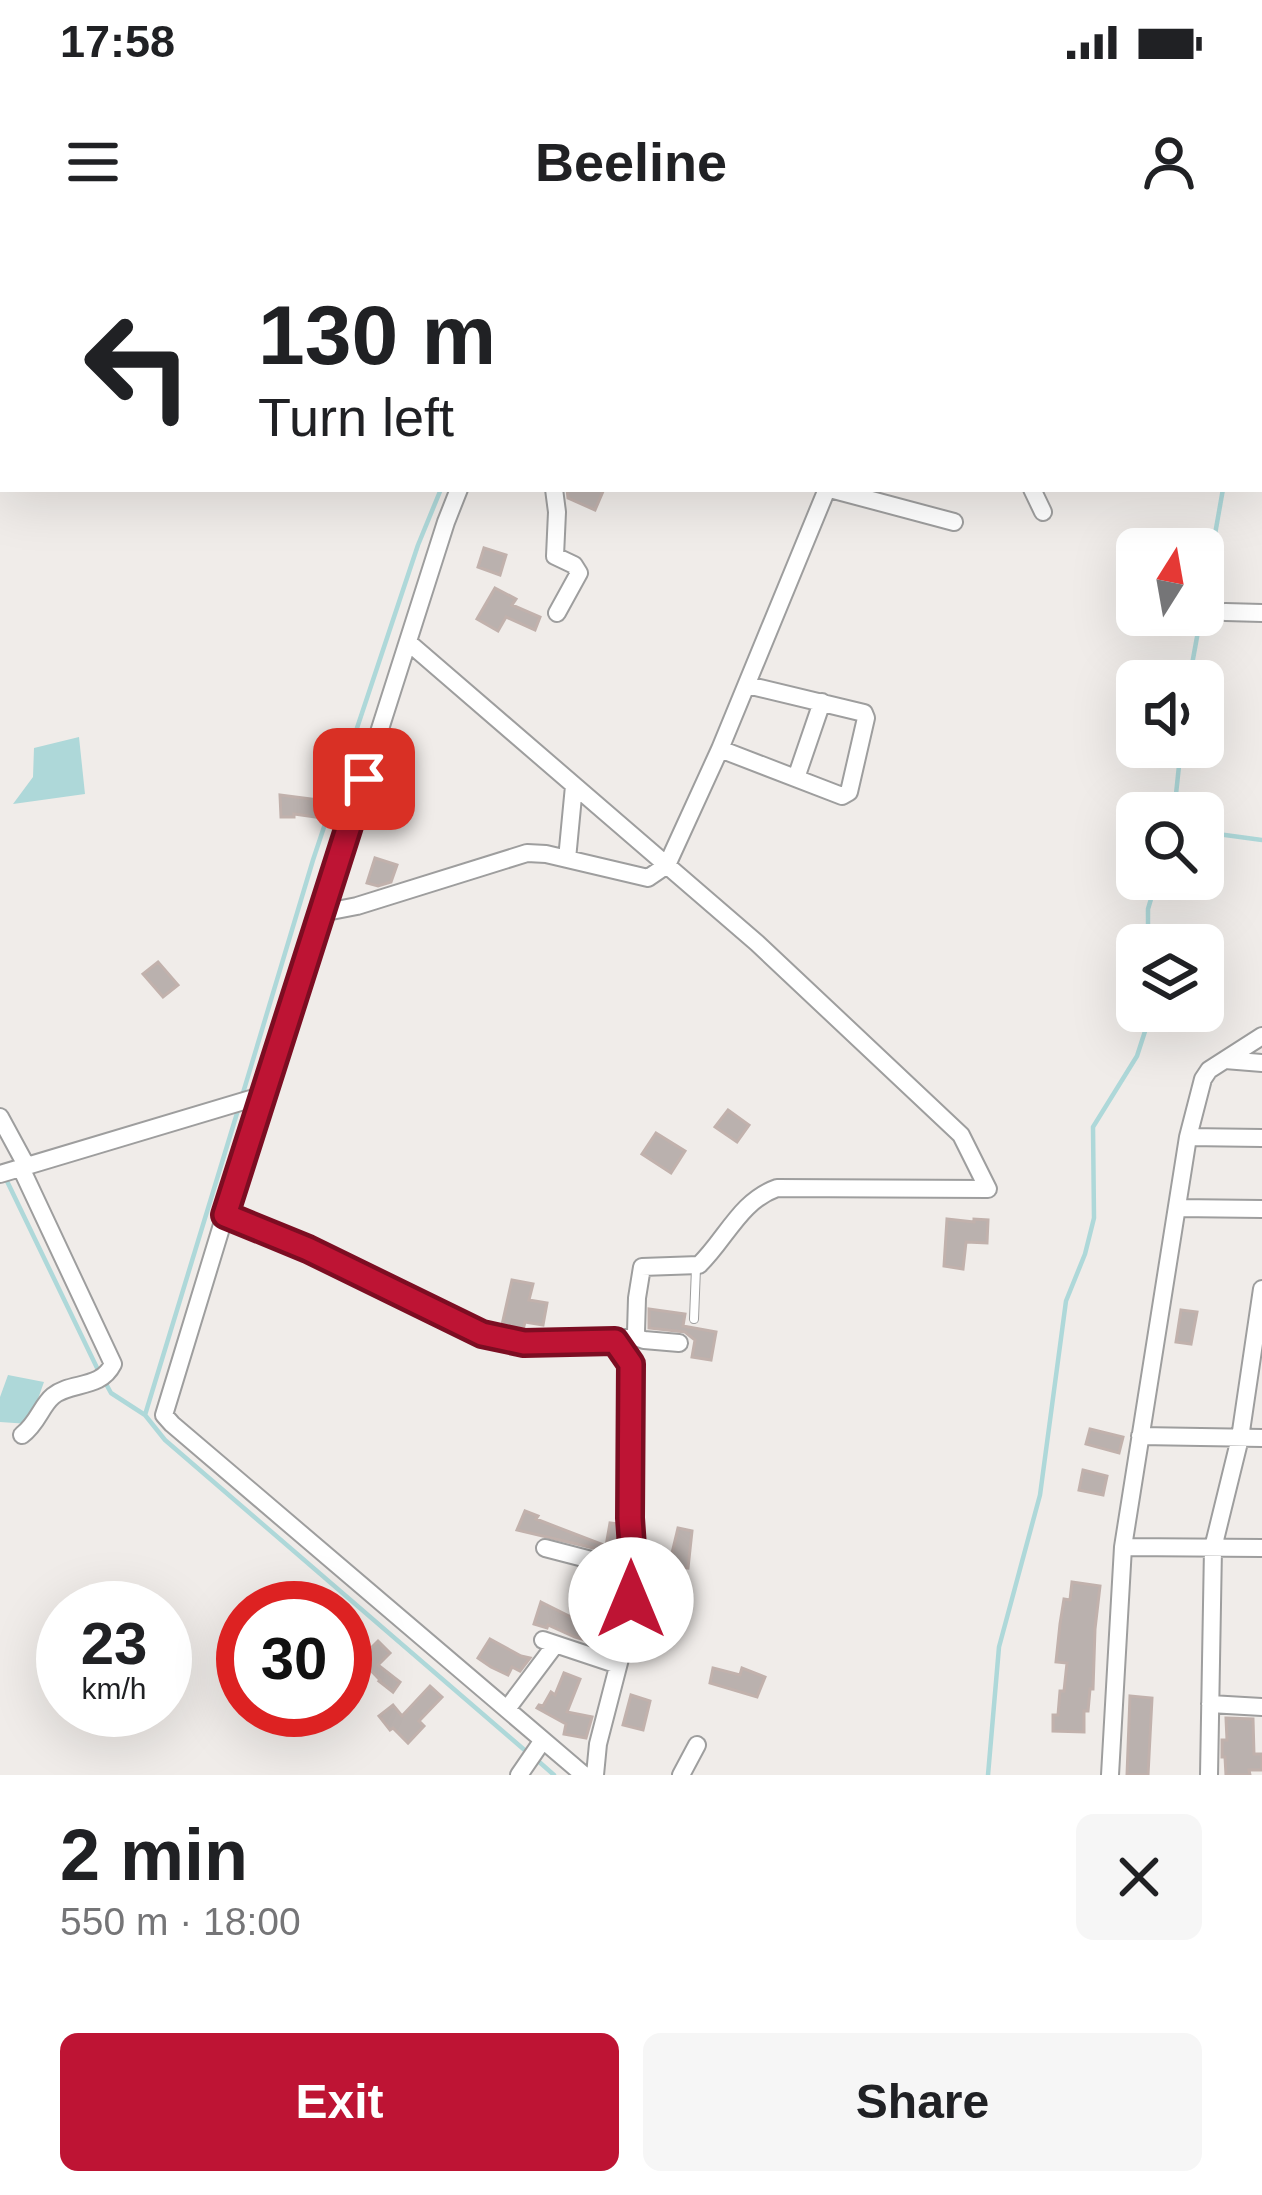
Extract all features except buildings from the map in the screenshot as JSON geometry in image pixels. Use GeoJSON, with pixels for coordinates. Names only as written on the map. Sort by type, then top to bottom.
{"type":"FeatureCollection","features":[{"type":"Feature","properties":{"kind":"street"},"geometry":{"type":"LineString","coordinates":[[458,492],[258,1097],[164,1409],[166,1419],[507,1709],[540,1744],[584,1775]]}},
{"type":"Feature","properties":{"kind":"street"},"geometry":{"type":"LineString","coordinates":[[554,492],[555,556],[574,565],[579,573],[557,613]]}},
{"type":"Feature","properties":{"kind":"street"},"geometry":{"type":"LineString","coordinates":[[321,914],[526,853],[648,878],[667,865],[828,492]]}},
{"type":"Feature","properties":{"kind":"street"},"geometry":{"type":"LineString","coordinates":[[840,492],[953,522]]}},
{"type":"Feature","properties":{"kind":"street"},"geometry":{"type":"LineString","coordinates":[[1033,492],[1043,512]]}},
{"type":"Feature","properties":{"kind":"street"},"geometry":{"type":"LineString","coordinates":[[1225,612],[1262,613]]}},
{"type":"Feature","properties":{"kind":"street"},"geometry":{"type":"LineString","coordinates":[[407,643],[757,943],[961,1136],[988,1189],[777,1188],[761,1193],[696,1267],[642,1267],[636,1332],[624,1338]]}},
{"type":"Feature","properties":{"kind":"street"},"geometry":{"type":"LineString","coordinates":[[720,749],[842,796],[849,792],[866,718],[860,710],[746,685]]}},
{"type":"Feature","properties":{"kind":"street"},"geometry":{"type":"LineString","coordinates":[[796,778],[822,702]]}},
{"type":"Feature","properties":{"kind":"street"},"geometry":{"type":"LineString","coordinates":[[567,859],[574,785]]}},
{"type":"Feature","properties":{"kind":"street"},"geometry":{"type":"LineString","coordinates":[[1110,1775],[1123,1546],[1188,1137],[1209,1070],[1262,1036]]}},
{"type":"Feature","properties":{"kind":"street"},"geometry":{"type":"LineString","coordinates":[[1224,1060],[1262,1063]]}},
{"type":"Feature","properties":{"kind":"street"},"geometry":{"type":"LineString","coordinates":[[16,1169],[258,1097]]}},
{"type":"Feature","properties":{"kind":"street"},"geometry":{"type":"LineString","coordinates":[[0,1118],[16,1169],[113,1360],[108,1374],[50,1398],[35,1426],[22,1436]]}},
{"type":"Feature","properties":{"kind":"street"},"geometry":{"type":"LineString","coordinates":[[1188,1137],[1262,1138]]}},
{"type":"Feature","properties":{"kind":"street"},"geometry":{"type":"LineString","coordinates":[[1177,1208],[1262,1210]]}},
{"type":"Feature","properties":{"kind":"street"},"geometry":{"type":"LineString","coordinates":[[225,1215],[308,1249],[482,1334],[524,1343],[624,1338],[679,1343]]}},
{"type":"Feature","properties":{"kind":"street"},"geometry":{"type":"LineString","coordinates":[[1209,1775],[1214,1548],[1257,1352],[1262,1288]]}},
{"type":"Feature","properties":{"kind":"street"},"geometry":{"type":"LineString","coordinates":[[596,1775],[598,1744],[628,1624],[632,1573],[631,1364],[624,1338]]}},
{"type":"Feature","properties":{"kind":"street"},"geometry":{"type":"LineString","coordinates":[[1141,1436],[1262,1438]]}},
{"type":"Feature","properties":{"kind":"street"},"geometry":{"type":"LineString","coordinates":[[1123,1546],[1262,1548]]}},
{"type":"Feature","properties":{"kind":"street"},"geometry":{"type":"LineString","coordinates":[[545,1548],[632,1573]]}},
{"type":"Feature","properties":{"kind":"street"},"geometry":{"type":"LineString","coordinates":[[507,1709],[549,1642],[618,1665]]}},
{"type":"Feature","properties":{"kind":"street"},"geometry":{"type":"LineString","coordinates":[[1210,1704],[1262,1706]]}},
{"type":"Feature","properties":{"kind":"street"},"geometry":{"type":"LineString","coordinates":[[523,1770],[540,1744]]}},
{"type":"Feature","properties":{"kind":"street"},"geometry":{"type":"LineString","coordinates":[[682,1775],[697,1745]]}},
{"type":"Feature","properties":{"kind":"lane"},"geometry":{"type":"LineString","coordinates":[[694,1319],[696,1267]]}},
{"type":"Feature","properties":{"kind":"water"},"geometry":{"type":"Polygon","coordinates":[[[79,737],[85,794],[13,804],[33,777],[34,748],[79,737]]]}},
{"type":"Feature","properties":{"kind":"water"},"geometry":{"type":"Polygon","coordinates":[[[8,1375],[44,1382],[29,1424],[0,1422],[0,1397],[8,1375]]]}},
{"type":"Feature","properties":{"kind":"waterway"},"geometry":{"type":"LineString","coordinates":[[243,1093],[313,860],[440,492]]}},
{"type":"Feature","properties":{"kind":"waterway"},"geometry":{"type":"LineString","coordinates":[[1216,528],[1222,492]]}},
{"type":"Feature","properties":{"kind":"waterway"},"geometry":{"type":"LineString","coordinates":[[1193,660],[1197,636]]}},
{"type":"Feature","properties":{"kind":"waterway"},"geometry":{"type":"LineString","coordinates":[[1176,792],[1179,768]]}},
{"type":"Feature","properties":{"kind":"waterway"},"geometry":{"type":"LineString","coordinates":[[1224,835],[1262,840]]}},
{"type":"Feature","properties":{"kind":"waterway"},"geometry":{"type":"LineString","coordinates":[[1148,924],[1151,900]]}},
{"type":"Feature","properties":{"kind":"waterway"},"geometry":{"type":"LineString","coordinates":[[988,1775],[999,1647],[1040,1495],[1066,1301],[1094,1218],[1093,1127],[1137,1056],[1145,1032]]}},
{"type":"Feature","properties":{"kind":"waterway"},"geometry":{"type":"LineString","coordinates":[[145,1415],[238,1110]]}},
{"type":"Feature","properties":{"kind":"waterway"},"geometry":{"type":"LineString","coordinates":[[5,1177],[99,1372]]}},
{"type":"Feature","properties":{"kind":"waterway"},"geometry":{"type":"LineString","coordinates":[[105,1382],[111,1393],[145,1415],[165,1440],[528,1753]]}},
{"type":"Feature","properties":{"kind":"waterway"},"geometry":{"type":"LineString","coordinates":[[537,1760],[554,1775]]}},
{"type":"Feature","properties":{"kind":"route"},"geometry":{"type":"LineString","coordinates":[[364,779],[225,1215],[308,1249],[482,1334],[524,1343],[615,1341],[631,1364],[631,1600]]}}]}
